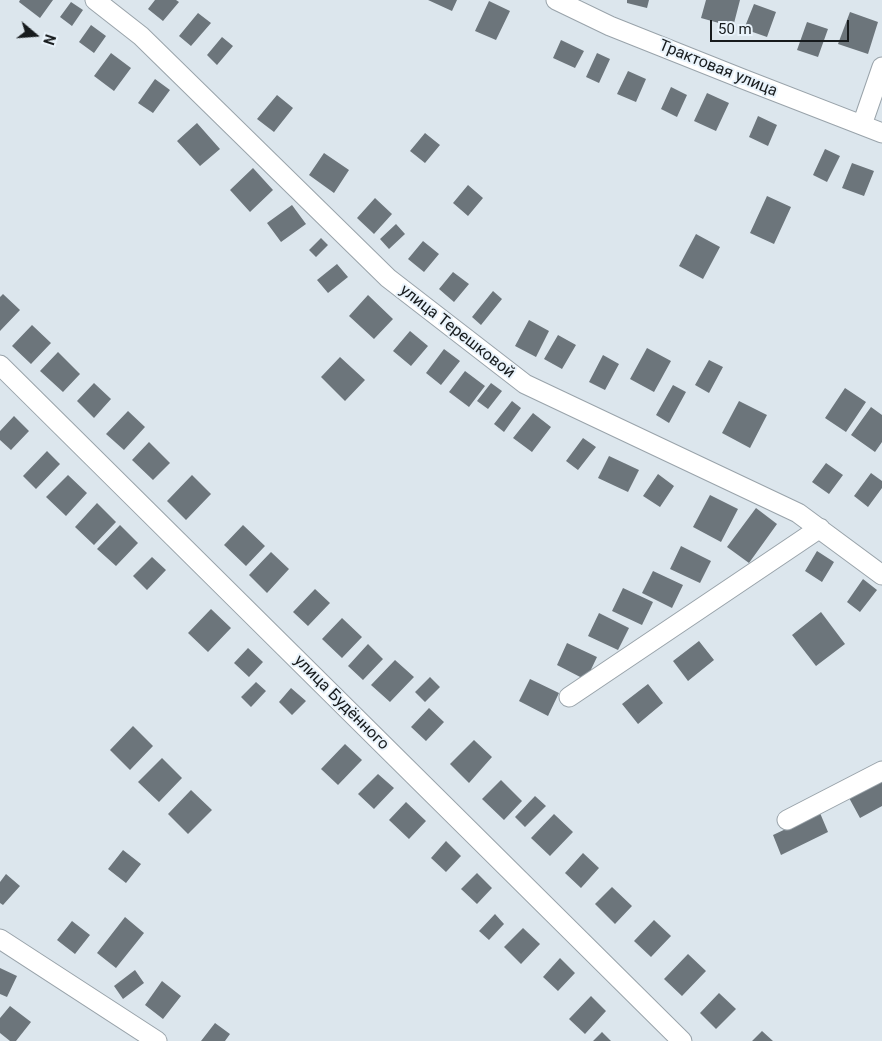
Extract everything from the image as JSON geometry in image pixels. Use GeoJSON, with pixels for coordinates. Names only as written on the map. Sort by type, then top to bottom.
{"type":"FeatureCollection","features":[{"type":"Feature","properties":{"kind":"street","name":"улица Терешковой"},"geometry":{"type":"LineString","coordinates":[[95,0],[141,36],[388,278],[525,384],[798,513],[882,575]]}},
{"type":"Feature","properties":{"kind":"street","name":"Трактовая улица"},"geometry":{"type":"LineString","coordinates":[[556,0],[610,26],[882,133]]}},
{"type":"Feature","properties":{"kind":"street"},"geometry":{"type":"LineString","coordinates":[[862,125],[882,67]]}},
{"type":"Feature","properties":{"kind":"street","name":"улица Будённого"},"geometry":{"type":"LineString","coordinates":[[0,365],[682,1041]]}},
{"type":"Feature","properties":{"kind":"street"},"geometry":{"type":"LineString","coordinates":[[569,697],[820,528]]}},
{"type":"Feature","properties":{"kind":"street"},"geometry":{"type":"LineString","coordinates":[[787,820],[882,771]]}},
{"type":"Feature","properties":{"kind":"street"},"geometry":{"type":"LineString","coordinates":[[0,939],[157,1041]]}},
{"type":"Feature","properties":{"kind":"building"},"geometry":{"type":"Polygon","coordinates":[[[20,0],[53,0],[40,18],[19,2],[20,0]]]}},
{"type":"Feature","properties":{"kind":"building"},"geometry":{"type":"Polygon","coordinates":[[[155,0],[176,0],[179,2],[163,21],[148,9],[155,0]]]}},
{"type":"Feature","properties":{"kind":"building"},"geometry":{"type":"Polygon","coordinates":[[[428,0],[457,0],[452,11],[428,0]]]}},
{"type":"Feature","properties":{"kind":"building"},"geometry":{"type":"Polygon","coordinates":[[[627,0],[649,0],[647,8],[627,3],[627,0]]]}},
{"type":"Feature","properties":{"kind":"building"},"geometry":{"type":"Polygon","coordinates":[[[706,0],[740,0],[733,27],[701,18],[706,0]]]}},
{"type":"Feature","properties":{"kind":"building"},"geometry":{"type":"Polygon","coordinates":[[[489,1],[510,11],[496,40],[475,31],[489,1]]]}},
{"type":"Feature","properties":{"kind":"building"},"geometry":{"type":"Polygon","coordinates":[[[71,2],[83,10],[72,26],[60,17],[71,2]]]}},
{"type":"Feature","properties":{"kind":"building"},"geometry":{"type":"Polygon","coordinates":[[[754,4],[776,12],[767,37],[744,29],[754,4]]]}},
{"type":"Feature","properties":{"kind":"building"},"geometry":{"type":"Polygon","coordinates":[[[850,12],[878,22],[868,54],[838,44],[850,12]]]}},
{"type":"Feature","properties":{"kind":"building"},"geometry":{"type":"Polygon","coordinates":[[[198,13],[211,23],[191,46],[179,36],[198,13]]]}},
{"type":"Feature","properties":{"kind":"building"},"geometry":{"type":"Polygon","coordinates":[[[807,22],[828,29],[818,57],[797,50],[807,22]]]}},
{"type":"Feature","properties":{"kind":"building"},"geometry":{"type":"Polygon","coordinates":[[[91,25],[106,36],[94,53],[79,42],[91,25]]]}},
{"type":"Feature","properties":{"kind":"building"},"geometry":{"type":"Polygon","coordinates":[[[222,37],[233,46],[217,65],[207,55],[222,37]]]}},
{"type":"Feature","properties":{"kind":"building"},"geometry":{"type":"Polygon","coordinates":[[[561,40],[584,51],[575,68],[553,58],[561,40]]]}},
{"type":"Feature","properties":{"kind":"building"},"geometry":{"type":"Polygon","coordinates":[[[111,53],[131,68],[114,91],[94,76],[111,53]]]}},
{"type":"Feature","properties":{"kind":"building"},"geometry":{"type":"Polygon","coordinates":[[[597,53],[610,59],[599,83],[586,77],[597,53]]]}},
{"type":"Feature","properties":{"kind":"building"},"geometry":{"type":"Polygon","coordinates":[[[628,71],[646,79],[636,102],[617,94],[628,71]]]}},
{"type":"Feature","properties":{"kind":"building"},"geometry":{"type":"Polygon","coordinates":[[[155,79],[170,90],[153,113],[138,103],[155,79]]]}},
{"type":"Feature","properties":{"kind":"building"},"geometry":{"type":"Polygon","coordinates":[[[671,87],[687,95],[677,117],[661,109],[671,87]]]}},
{"type":"Feature","properties":{"kind":"building"},"geometry":{"type":"Polygon","coordinates":[[[707,93],[729,103],[716,131],[694,121],[707,93]]]}},
{"type":"Feature","properties":{"kind":"building"},"geometry":{"type":"Polygon","coordinates":[[[277,95],[293,108],[274,132],[257,119],[277,95]]]}},
{"type":"Feature","properties":{"kind":"building"},"geometry":{"type":"Polygon","coordinates":[[[758,116],[777,125],[768,146],[749,137],[758,116]]]}},
{"type":"Feature","properties":{"kind":"building"},"geometry":{"type":"Polygon","coordinates":[[[197,123],[220,149],[200,166],[177,141],[197,123]]]}},
{"type":"Feature","properties":{"kind":"building"},"geometry":{"type":"Polygon","coordinates":[[[425,133],[440,145],[425,163],[410,151],[425,133]]]}},
{"type":"Feature","properties":{"kind":"building"},"geometry":{"type":"Polygon","coordinates":[[[825,149],[840,156],[827,182],[813,175],[825,149]]]}},
{"type":"Feature","properties":{"kind":"building"},"geometry":{"type":"Polygon","coordinates":[[[324,153],[349,170],[334,193],[309,175],[324,153]]]}},
{"type":"Feature","properties":{"kind":"building"},"geometry":{"type":"Polygon","coordinates":[[[852,163],[874,171],[864,196],[842,188],[852,163]]]}},
{"type":"Feature","properties":{"kind":"building"},"geometry":{"type":"Polygon","coordinates":[[[253,168],[273,190],[250,212],[230,190],[253,168]]]}},
{"type":"Feature","properties":{"kind":"building"},"geometry":{"type":"Polygon","coordinates":[[[468,185],[483,198],[468,216],[453,203],[468,185]]]}},
{"type":"Feature","properties":{"kind":"building"},"geometry":{"type":"Polygon","coordinates":[[[767,196],[791,207],[774,244],[750,233],[767,196]]]}},
{"type":"Feature","properties":{"kind":"building"},"geometry":{"type":"Polygon","coordinates":[[[375,198],[392,214],[374,234],[357,218],[375,198]]]}},
{"type":"Feature","properties":{"kind":"building"},"geometry":{"type":"Polygon","coordinates":[[[292,205],[306,224],[281,242],[267,223],[292,205]]]}},
{"type":"Feature","properties":{"kind":"building"},"geometry":{"type":"Polygon","coordinates":[[[396,224],[405,234],[389,249],[380,239],[396,224]]]}},
{"type":"Feature","properties":{"kind":"building"},"geometry":{"type":"Polygon","coordinates":[[[696,234],[720,247],[703,279],[679,266],[696,234]]]}},
{"type":"Feature","properties":{"kind":"building"},"geometry":{"type":"Polygon","coordinates":[[[321,238],[328,245],[316,257],[309,250],[321,238]]]}},
{"type":"Feature","properties":{"kind":"building"},"geometry":{"type":"Polygon","coordinates":[[[423,241],[439,254],[424,272],[408,259],[423,241]]]}},
{"type":"Feature","properties":{"kind":"building"},"geometry":{"type":"Polygon","coordinates":[[[337,264],[348,277],[328,293],[317,280],[337,264]]]}},
{"type":"Feature","properties":{"kind":"building"},"geometry":{"type":"Polygon","coordinates":[[[453,272],[469,284],[454,302],[439,289],[453,272]]]}},
{"type":"Feature","properties":{"kind":"building"},"geometry":{"type":"Polygon","coordinates":[[[493,291],[502,299],[481,325],[472,317],[493,291]]]}},
{"type":"Feature","properties":{"kind":"building"},"geometry":{"type":"Polygon","coordinates":[[[3,294],[20,310],[0,331],[0,297],[3,294]]]}},
{"type":"Feature","properties":{"kind":"building"},"geometry":{"type":"Polygon","coordinates":[[[368,295],[393,319],[374,339],[349,316],[368,295]]]}},
{"type":"Feature","properties":{"kind":"building"},"geometry":{"type":"Polygon","coordinates":[[[529,320],[549,331],[536,357],[515,346],[529,320]]]}},
{"type":"Feature","properties":{"kind":"building"},"geometry":{"type":"Polygon","coordinates":[[[32,325],[51,343],[31,364],[12,346],[32,325]]]}},
{"type":"Feature","properties":{"kind":"building"},"geometry":{"type":"Polygon","coordinates":[[[410,331],[428,346],[411,366],[393,351],[410,331]]]}},
{"type":"Feature","properties":{"kind":"building"},"geometry":{"type":"Polygon","coordinates":[[[558,335],[576,345],[562,369],[544,359],[558,335]]]}},
{"type":"Feature","properties":{"kind":"building"},"geometry":{"type":"Polygon","coordinates":[[[647,348],[671,361],[654,392],[630,379],[647,348]]]}},
{"type":"Feature","properties":{"kind":"building"},"geometry":{"type":"Polygon","coordinates":[[[444,349],[460,361],[441,385],[426,373],[444,349]]]}},
{"type":"Feature","properties":{"kind":"building"},"geometry":{"type":"Polygon","coordinates":[[[58,352],[80,374],[63,392],[40,371],[58,352]]]}},
{"type":"Feature","properties":{"kind":"building"},"geometry":{"type":"Polygon","coordinates":[[[603,355],[619,364],[605,390],[589,382],[603,355]]]}},
{"type":"Feature","properties":{"kind":"building"},"geometry":{"type":"Polygon","coordinates":[[[340,357],[365,380],[345,401],[321,377],[340,357]]]}},
{"type":"Feature","properties":{"kind":"building"},"geometry":{"type":"Polygon","coordinates":[[[709,360],[723,367],[709,393],[695,385],[709,360]]]}},
{"type":"Feature","properties":{"kind":"building"},"geometry":{"type":"Polygon","coordinates":[[[465,371],[485,386],[469,407],[449,392],[465,371]]]}},
{"type":"Feature","properties":{"kind":"building"},"geometry":{"type":"Polygon","coordinates":[[[94,383],[111,399],[94,418],[77,401],[94,383]]]}},
{"type":"Feature","properties":{"kind":"building"},"geometry":{"type":"Polygon","coordinates":[[[491,383],[502,391],[488,409],[477,401],[491,383]]]}},
{"type":"Feature","properties":{"kind":"building"},"geometry":{"type":"Polygon","coordinates":[[[673,385],[686,392],[669,423],[656,415],[673,385]]]}},
{"type":"Feature","properties":{"kind":"building"},"geometry":{"type":"Polygon","coordinates":[[[845,388],[866,402],[846,432],[825,418],[845,388]]]}},
{"type":"Feature","properties":{"kind":"building"},"geometry":{"type":"Polygon","coordinates":[[[512,401],[521,408],[504,432],[494,424],[512,401]]]}},
{"type":"Feature","properties":{"kind":"building"},"geometry":{"type":"Polygon","coordinates":[[[739,401],[767,415],[750,448],[722,433],[739,401]]]}},
{"type":"Feature","properties":{"kind":"building"},"geometry":{"type":"Polygon","coordinates":[[[871,407],[882,415],[882,442],[875,452],[851,435],[871,407]]]}},
{"type":"Feature","properties":{"kind":"building"},"geometry":{"type":"Polygon","coordinates":[[[128,411],[145,427],[124,450],[106,434],[128,411]]]}},
{"type":"Feature","properties":{"kind":"building"},"geometry":{"type":"Polygon","coordinates":[[[533,413],[551,427],[532,452],[513,438],[533,413]]]}},
{"type":"Feature","properties":{"kind":"building"},"geometry":{"type":"Polygon","coordinates":[[[14,416],[29,431],[11,450],[0,440],[0,431],[14,416]]]}},
{"type":"Feature","properties":{"kind":"building"},"geometry":{"type":"Polygon","coordinates":[[[583,438],[596,447],[578,470],[566,461],[583,438]]]}},
{"type":"Feature","properties":{"kind":"building"},"geometry":{"type":"Polygon","coordinates":[[[149,442],[170,463],[153,480],[132,460],[149,442]]]}},
{"type":"Feature","properties":{"kind":"building"},"geometry":{"type":"Polygon","coordinates":[[[47,451],[60,464],[36,489],[23,476],[47,451]]]}},
{"type":"Feature","properties":{"kind":"building"},"geometry":{"type":"Polygon","coordinates":[[[609,456],[639,470],[628,492],[598,478],[609,456]]]}},
{"type":"Feature","properties":{"kind":"building"},"geometry":{"type":"Polygon","coordinates":[[[826,463],[843,475],[829,494],[812,482],[826,463]]]}},
{"type":"Feature","properties":{"kind":"building"},"geometry":{"type":"Polygon","coordinates":[[[871,473],[882,481],[882,488],[868,507],[854,496],[871,473]]]}},
{"type":"Feature","properties":{"kind":"building"},"geometry":{"type":"Polygon","coordinates":[[[658,474],[674,486],[660,507],[643,496],[658,474]]]}},
{"type":"Feature","properties":{"kind":"building"},"geometry":{"type":"Polygon","coordinates":[[[68,475],[87,493],[66,516],[46,497],[68,475]]]}},
{"type":"Feature","properties":{"kind":"building"},"geometry":{"type":"Polygon","coordinates":[[[192,475],[211,494],[186,520],[167,501],[192,475]]]}},
{"type":"Feature","properties":{"kind":"building"},"geometry":{"type":"Polygon","coordinates":[[[710,495],[738,509],[721,542],[693,527],[710,495]]]}},
{"type":"Feature","properties":{"kind":"building"},"geometry":{"type":"Polygon","coordinates":[[[97,503],[116,522],[94,545],[75,527],[97,503]]]}},
{"type":"Feature","properties":{"kind":"building"},"geometry":{"type":"Polygon","coordinates":[[[756,508],[777,524],[749,563],[727,547],[756,508]]]}},
{"type":"Feature","properties":{"kind":"building"},"geometry":{"type":"Polygon","coordinates":[[[120,525],[138,543],[116,566],[97,549],[120,525]]]}},
{"type":"Feature","properties":{"kind":"building"},"geometry":{"type":"Polygon","coordinates":[[[243,525],[265,546],[246,566],[224,545],[243,525]]]}},
{"type":"Feature","properties":{"kind":"building"},"geometry":{"type":"Polygon","coordinates":[[[681,546],[711,561],[700,583],[670,569],[681,546]]]}},
{"type":"Feature","properties":{"kind":"building"},"geometry":{"type":"Polygon","coordinates":[[[817,551],[834,562],[822,582],[805,571],[817,551]]]}},
{"type":"Feature","properties":{"kind":"building"},"geometry":{"type":"Polygon","coordinates":[[[271,552],[289,569],[267,593],[249,575],[271,552]]]}},
{"type":"Feature","properties":{"kind":"building"},"geometry":{"type":"Polygon","coordinates":[[[152,557],[166,570],[147,590],[133,576],[152,557]]]}},
{"type":"Feature","properties":{"kind":"building"},"geometry":{"type":"Polygon","coordinates":[[[653,571],[683,585],[672,608],[642,593],[653,571]]]}},
{"type":"Feature","properties":{"kind":"building"},"geometry":{"type":"Polygon","coordinates":[[[863,579],[877,590],[860,612],[847,602],[863,579]]]}},
{"type":"Feature","properties":{"kind":"building"},"geometry":{"type":"Polygon","coordinates":[[[623,588],[653,602],[642,625],[612,611],[623,588]]]}},
{"type":"Feature","properties":{"kind":"building"},"geometry":{"type":"Polygon","coordinates":[[[315,589],[330,603],[308,626],[293,612],[315,589]]]}},
{"type":"Feature","properties":{"kind":"building"},"geometry":{"type":"Polygon","coordinates":[[[211,609],[231,628],[208,652],[188,633],[211,609]]]}},
{"type":"Feature","properties":{"kind":"building"},"geometry":{"type":"Polygon","coordinates":[[[821,612],[845,644],[816,666],[792,635],[821,612]]]}},
{"type":"Feature","properties":{"kind":"building"},"geometry":{"type":"Polygon","coordinates":[[[599,613],[629,628],[618,650],[588,636],[599,613]]]}},
{"type":"Feature","properties":{"kind":"building"},"geometry":{"type":"Polygon","coordinates":[[[342,618],[362,637],[342,658],[322,639],[342,618]]]}},
{"type":"Feature","properties":{"kind":"building"},"geometry":{"type":"Polygon","coordinates":[[[699,641],[714,660],[688,681],[673,661],[699,641]]]}},
{"type":"Feature","properties":{"kind":"building"},"geometry":{"type":"Polygon","coordinates":[[[567,643],[597,657],[586,680],[557,665],[567,643]]]}},
{"type":"Feature","properties":{"kind":"building"},"geometry":{"type":"Polygon","coordinates":[[[368,644],[383,659],[363,680],[348,666],[368,644]]]}},
{"type":"Feature","properties":{"kind":"building"},"geometry":{"type":"Polygon","coordinates":[[[248,648],[263,662],[249,677],[234,663],[248,648]]]}},
{"type":"Feature","properties":{"kind":"building"},"geometry":{"type":"Polygon","coordinates":[[[395,660],[414,677],[390,702],[371,685],[395,660]]]}},
{"type":"Feature","properties":{"kind":"building"},"geometry":{"type":"Polygon","coordinates":[[[430,677],[440,687],[425,702],[415,692],[430,677]]]}},
{"type":"Feature","properties":{"kind":"building"},"geometry":{"type":"Polygon","coordinates":[[[530,679],[559,693],[548,716],[519,701],[530,679]]]}},
{"type":"Feature","properties":{"kind":"building"},"geometry":{"type":"Polygon","coordinates":[[[256,682],[266,691],[251,707],[241,697],[256,682]]]}},
{"type":"Feature","properties":{"kind":"building"},"geometry":{"type":"Polygon","coordinates":[[[648,684],[663,703],[638,724],[622,704],[648,684]]]}},
{"type":"Feature","properties":{"kind":"building"},"geometry":{"type":"Polygon","coordinates":[[[291,688],[306,701],[292,715],[279,702],[291,688]]]}},
{"type":"Feature","properties":{"kind":"building"},"geometry":{"type":"Polygon","coordinates":[[[429,708],[444,722],[426,741],[411,727],[429,708]]]}},
{"type":"Feature","properties":{"kind":"building"},"geometry":{"type":"Polygon","coordinates":[[[133,726],[153,746],[130,770],[110,750],[133,726]]]}},
{"type":"Feature","properties":{"kind":"building"},"geometry":{"type":"Polygon","coordinates":[[[474,740],[492,757],[469,783],[450,764],[474,740]]]}},
{"type":"Feature","properties":{"kind":"building"},"geometry":{"type":"Polygon","coordinates":[[[345,744],[362,760],[338,785],[321,769],[345,744]]]}},
{"type":"Feature","properties":{"kind":"building"},"geometry":{"type":"Polygon","coordinates":[[[162,758],[182,778],[159,802],[138,782],[162,758]]]}},
{"type":"Feature","properties":{"kind":"building"},"geometry":{"type":"Polygon","coordinates":[[[378,774],[394,788],[374,809],[358,794],[378,774]]]}},
{"type":"Feature","properties":{"kind":"building"},"geometry":{"type":"Polygon","coordinates":[[[882,778],[882,806],[860,818],[848,796],[882,778]]]}},
{"type":"Feature","properties":{"kind":"building"},"geometry":{"type":"Polygon","coordinates":[[[501,780],[522,801],[504,820],[482,799],[501,780]]]}},
{"type":"Feature","properties":{"kind":"building"},"geometry":{"type":"Polygon","coordinates":[[[191,790],[212,810],[188,834],[168,814],[191,790]]]}},
{"type":"Feature","properties":{"kind":"building"},"geometry":{"type":"Polygon","coordinates":[[[535,796],[546,806],[525,827],[515,817],[535,796]]]}},
{"type":"Feature","properties":{"kind":"building"},"geometry":{"type":"Polygon","coordinates":[[[406,802],[426,821],[409,839],[389,820],[406,802]]]}},
{"type":"Feature","properties":{"kind":"building"},"geometry":{"type":"Polygon","coordinates":[[[820,813],[828,832],[781,855],[773,835],[820,813]]]}},
{"type":"Feature","properties":{"kind":"building"},"geometry":{"type":"Polygon","coordinates":[[[554,814],[573,832],[550,856],[531,838],[554,814]]]}},
{"type":"Feature","properties":{"kind":"building"},"geometry":{"type":"Polygon","coordinates":[[[446,841],[461,856],[446,872],[431,858],[446,841]]]}},
{"type":"Feature","properties":{"kind":"building"},"geometry":{"type":"Polygon","coordinates":[[[123,850],[141,864],[126,883],[108,869],[123,850]]]}},
{"type":"Feature","properties":{"kind":"building"},"geometry":{"type":"Polygon","coordinates":[[[583,853],[599,868],[581,888],[565,873],[583,853]]]}},
{"type":"Feature","properties":{"kind":"building"},"geometry":{"type":"Polygon","coordinates":[[[477,873],[492,888],[477,904],[461,889],[477,873]]]}},
{"type":"Feature","properties":{"kind":"building"},"geometry":{"type":"Polygon","coordinates":[[[6,874],[20,886],[3,905],[0,903],[0,882],[6,874]]]}},
{"type":"Feature","properties":{"kind":"building"},"geometry":{"type":"Polygon","coordinates":[[[612,887],[632,906],[615,924],[595,904],[612,887]]]}},
{"type":"Feature","properties":{"kind":"building"},"geometry":{"type":"Polygon","coordinates":[[[495,914],[504,924],[489,940],[479,931],[495,914]]]}},
{"type":"Feature","properties":{"kind":"building"},"geometry":{"type":"Polygon","coordinates":[[[125,917],[144,933],[116,968],[97,953],[125,917]]]}},
{"type":"Feature","properties":{"kind":"building"},"geometry":{"type":"Polygon","coordinates":[[[654,920],[671,936],[651,957],[634,941],[654,920]]]}},
{"type":"Feature","properties":{"kind":"building"},"geometry":{"type":"Polygon","coordinates":[[[72,921],[90,935],[75,954],[57,940],[72,921]]]}},
{"type":"Feature","properties":{"kind":"building"},"geometry":{"type":"Polygon","coordinates":[[[523,928],[540,944],[521,964],[504,947],[523,928]]]}},
{"type":"Feature","properties":{"kind":"building"},"geometry":{"type":"Polygon","coordinates":[[[688,954],[706,971],[682,996],[664,979],[688,954]]]}},
{"type":"Feature","properties":{"kind":"building"},"geometry":{"type":"Polygon","coordinates":[[[560,958],[575,973],[558,991],[543,977],[560,958]]]}},
{"type":"Feature","properties":{"kind":"building"},"geometry":{"type":"Polygon","coordinates":[[[0,968],[17,976],[7,997],[0,994],[0,968]]]}},
{"type":"Feature","properties":{"kind":"building"},"geometry":{"type":"Polygon","coordinates":[[[135,970],[144,983],[123,999],[114,986],[135,970]]]}},
{"type":"Feature","properties":{"kind":"building"},"geometry":{"type":"Polygon","coordinates":[[[162,981],[181,996],[163,1019],[145,1005],[162,981]]]}},
{"type":"Feature","properties":{"kind":"building"},"geometry":{"type":"Polygon","coordinates":[[[719,993],[736,1009],[716,1029],[700,1013],[719,993]]]}},
{"type":"Feature","properties":{"kind":"building"},"geometry":{"type":"Polygon","coordinates":[[[591,996],[606,1011],[585,1034],[569,1019],[591,996]]]}},
{"type":"Feature","properties":{"kind":"building"},"geometry":{"type":"Polygon","coordinates":[[[10,1006],[31,1022],[16,1041],[10,1041],[0,1033],[0,1018],[10,1006]]]}},
{"type":"Feature","properties":{"kind":"building"},"geometry":{"type":"Polygon","coordinates":[[[215,1023],[230,1034],[225,1041],[201,1041],[215,1023]]]}},
{"type":"Feature","properties":{"kind":"building"},"geometry":{"type":"Polygon","coordinates":[[[762,1031],[773,1041],[752,1041],[762,1031]]]}},
{"type":"Feature","properties":{"kind":"building"},"geometry":{"type":"Polygon","coordinates":[[[602,1032],[611,1041],[593,1041],[602,1032]]]}}]}
